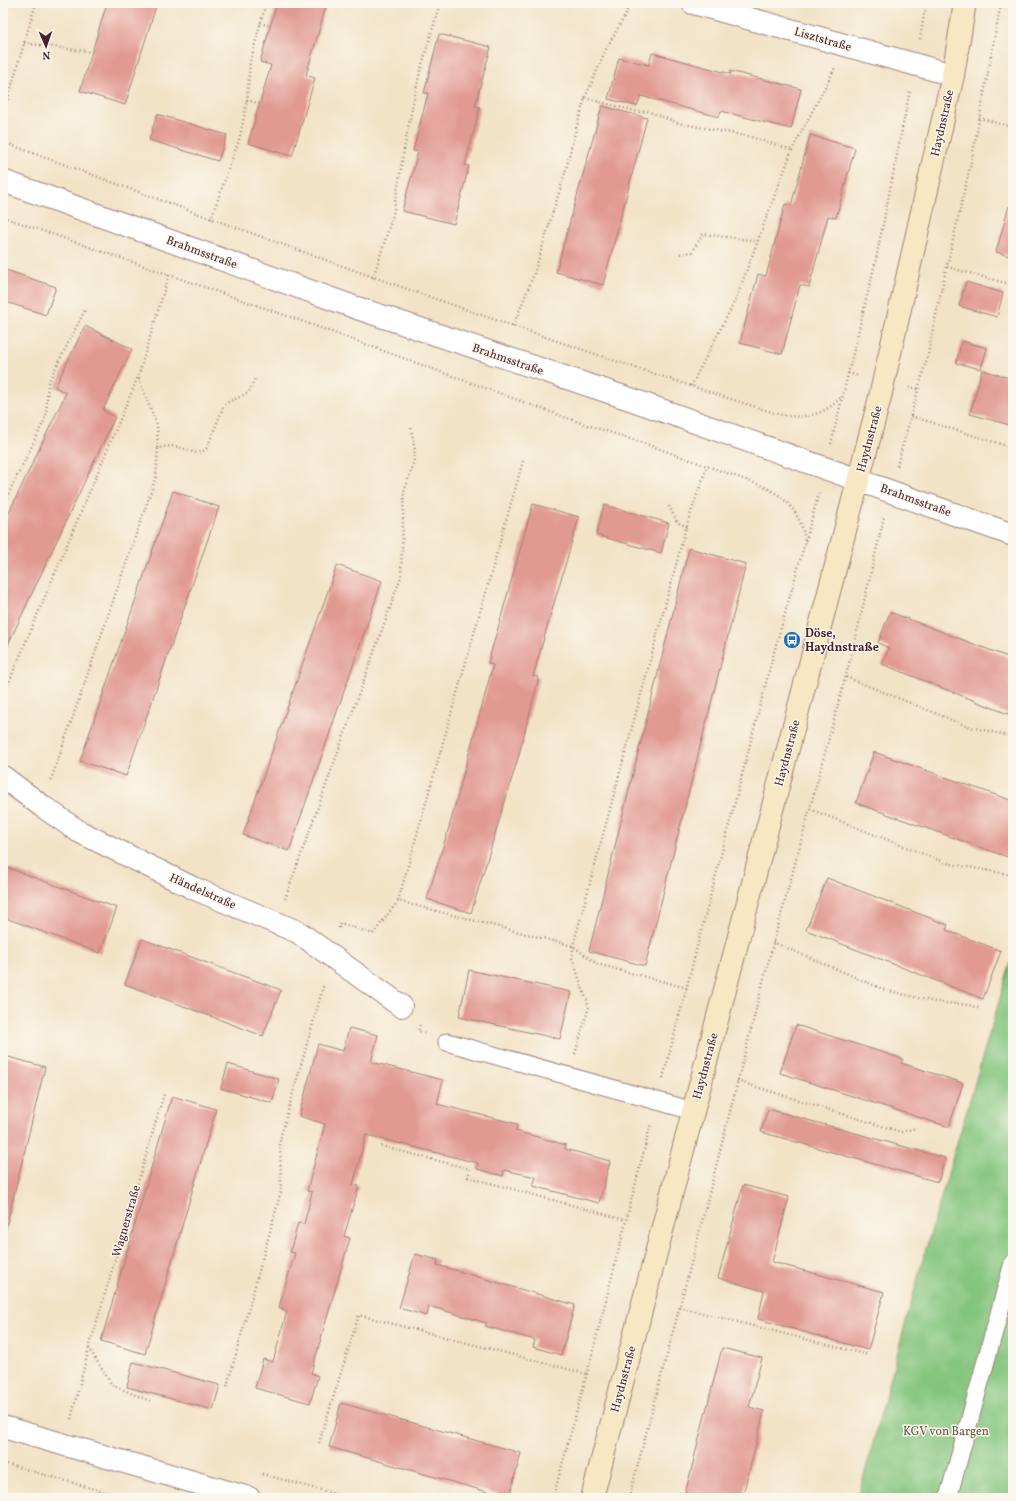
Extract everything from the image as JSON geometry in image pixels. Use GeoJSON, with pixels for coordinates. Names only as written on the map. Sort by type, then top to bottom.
{"type":"FeatureCollection","features":[{"type":"Feature","properties":{"kind":"street","name":"Lisztstraße"},"geometry":{"type":"LineString","coordinates":[[693,3],[953,75]]}},
{"type":"Feature","properties":{"kind":"street","name":"Haydnstraße"},"geometry":{"type":"LineString","coordinates":[[592,1498],[884,382],[953,75],[965,3]]}},
{"type":"Feature","properties":{"kind":"street","name":"Brahmsstraße"},"geometry":{"type":"LineString","coordinates":[[3,181],[358,308],[630,399],[825,469],[859,479],[1013,535]]}},
{"type":"Feature","properties":{"kind":"street","name":"Händelstraße"},"geometry":{"type":"LineString","coordinates":[[3,777],[78,831],[186,884],[298,932],[401,1006]]}},
{"type":"Feature","properties":{"kind":"street"},"geometry":{"type":"LineString","coordinates":[[3,1427],[249,1498]]}},
{"type":"Feature","properties":{"kind":"lane"},"geometry":{"type":"LineString","coordinates":[[447,1042],[693,1111]]}},
{"type":"Feature","properties":{"kind":"lane"},"geometry":{"type":"LineString","coordinates":[[948,1498],[1013,1263]]}},
{"type":"Feature","properties":{"kind":"path"},"geometry":{"type":"LineString","coordinates":[[3,115],[36,3]]}},
{"type":"Feature","properties":{"kind":"path"},"geometry":{"type":"LineString","coordinates":[[211,219],[240,137],[247,100],[250,62],[266,3]]}},
{"type":"Feature","properties":{"kind":"path"},"geometry":{"type":"LineString","coordinates":[[373,278],[393,215],[404,144],[413,103],[420,72],[440,3]]}},
{"type":"Feature","properties":{"kind":"path"},"geometry":{"type":"LineString","coordinates":[[513,326],[538,260],[565,173],[585,98],[607,47],[626,14],[629,3]]}},
{"type":"Feature","properties":{"kind":"path"},"geometry":{"type":"LineString","coordinates":[[3,142],[373,278],[691,386],[778,414],[790,416],[816,415],[828,409],[842,396],[876,259],[926,3]]}},
{"type":"Feature","properties":{"kind":"path"},"geometry":{"type":"LineString","coordinates":[[1001,3],[972,158],[928,354],[911,416],[1013,448]]}},
{"type":"Feature","properties":{"kind":"path"},"geometry":{"type":"LineString","coordinates":[[260,24],[270,26]]}},
{"type":"Feature","properties":{"kind":"path"},"geometry":{"type":"LineString","coordinates":[[24,43],[92,52]]}},
{"type":"Feature","properties":{"kind":"path"},"geometry":{"type":"LineString","coordinates":[[691,386],[735,301],[792,150],[846,46]]}},
{"type":"Feature","properties":{"kind":"path"},"geometry":{"type":"LineString","coordinates":[[585,98],[638,112],[647,111],[678,123],[751,137],[792,150]]}},
{"type":"Feature","properties":{"kind":"path"},"geometry":{"type":"LineString","coordinates":[[247,100],[260,104]]}},
{"type":"Feature","properties":{"kind":"path"},"geometry":{"type":"LineString","coordinates":[[979,118],[1013,127]]}},
{"type":"Feature","properties":{"kind":"path"},"geometry":{"type":"LineString","coordinates":[[3,217],[296,319],[581,423],[769,489],[784,499],[791,506],[801,523],[805,545],[773,656],[587,1374],[553,1498]]}},
{"type":"Feature","properties":{"kind":"path"},"geometry":{"type":"LineString","coordinates":[[680,254],[692,252],[703,234],[758,241]]}},
{"type":"Feature","properties":{"kind":"path"},"geometry":{"type":"LineString","coordinates":[[947,267],[1013,285]]}},
{"type":"Feature","properties":{"kind":"path"},"geometry":{"type":"LineString","coordinates":[[3,696],[138,377],[169,274]]}},
{"type":"Feature","properties":{"kind":"path"},"geometry":{"type":"LineString","coordinates":[[3,506],[46,417],[48,383],[86,308]]}},
{"type":"Feature","properties":{"kind":"path"},"geometry":{"type":"LineString","coordinates":[[42,806],[156,476],[158,448],[157,425],[138,377]]}},
{"type":"Feature","properties":{"kind":"path"},"geometry":{"type":"LineString","coordinates":[[158,448],[177,446],[199,453],[203,452],[207,448],[224,405],[230,400],[245,395],[250,390],[255,378]]}},
{"type":"Feature","properties":{"kind":"path"},"geometry":{"type":"LineString","coordinates":[[277,922],[401,576],[404,492],[413,465],[415,450],[411,428]]}},
{"type":"Feature","properties":{"kind":"path"},"geometry":{"type":"LineString","coordinates":[[330,956],[340,923],[373,934],[398,901],[523,461]]}},
{"type":"Feature","properties":{"kind":"path"},"geometry":{"type":"LineString","coordinates":[[569,1076],[589,1007],[572,958],[573,946],[687,527],[707,466]]}},
{"type":"Feature","properties":{"kind":"path"},"geometry":{"type":"LineString","coordinates":[[669,506],[676,522],[687,527]]}},
{"type":"Feature","properties":{"kind":"path"},"geometry":{"type":"LineString","coordinates":[[629,1498],[773,942],[846,677],[871,574]]}},
{"type":"Feature","properties":{"kind":"path"},"geometry":{"type":"LineString","coordinates":[[846,677],[967,726],[1013,736]]}},
{"type":"Feature","properties":{"kind":"path"},"geometry":{"type":"LineString","coordinates":[[810,809],[946,863],[1013,875]]}},
{"type":"Feature","properties":{"kind":"path"},"geometry":{"type":"LineString","coordinates":[[398,901],[573,946],[597,964],[687,988]]}},
{"type":"Feature","properties":{"kind":"path"},"geometry":{"type":"LineString","coordinates":[[773,942],[885,990],[935,1002],[969,1005],[978,1008]]}},
{"type":"Feature","properties":{"kind":"path"},"geometry":{"type":"LineString","coordinates":[[227,1386],[281,1192],[280,1139],[320,1000]]}},
{"type":"Feature","properties":{"kind":"path"},"geometry":{"type":"LineString","coordinates":[[401,1006],[422,1016],[418,1031],[447,1042]]}},
{"type":"Feature","properties":{"kind":"path"},"geometry":{"type":"LineString","coordinates":[[737,1081],[901,1132],[916,1128]]}},
{"type":"Feature","properties":{"kind":"path","name":"Wagnerstraße"},"geometry":{"type":"LineString","coordinates":[[71,1419],[89,1348],[164,1094]]}},
{"type":"Feature","properties":{"kind":"path"},"geometry":{"type":"LineString","coordinates":[[381,1146],[470,1170],[468,1177],[626,1220]]}},
{"type":"Feature","properties":{"kind":"path"},"geometry":{"type":"LineString","coordinates":[[679,1307],[868,1355]]}},
{"type":"Feature","properties":{"kind":"path"},"geometry":{"type":"LineString","coordinates":[[319,1443],[359,1315],[587,1374]]}},
{"type":"Feature","properties":{"kind":"path"},"geometry":{"type":"LineString","coordinates":[[89,1348],[112,1385],[150,1401]]}},
{"type":"Feature","properties":{"kind":"path"},"geometry":{"type":"LineString","coordinates":[[3,1462],[126,1498]]}},
{"type":"Feature","properties":{"kind":"green space","name":"KGV von Bargen"},"geometry":{"type":"Polygon","coordinates":[[[1013,954],[1013,1498],[858,1498],[923,1259],[1013,954]]]}},
{"type":"Feature","properties":{"kind":"building"},"geometry":{"type":"Polygon","coordinates":[[[107,3],[157,3],[125,105],[80,91],[107,3]]]}},
{"type":"Feature","properties":{"kind":"building"},"geometry":{"type":"Polygon","coordinates":[[[277,3],[327,3],[306,75],[315,78],[292,156],[248,143],[271,65],[260,62],[277,3]]]}},
{"type":"Feature","properties":{"kind":"building"},"geometry":{"type":"Polygon","coordinates":[[[439,34],[491,47],[475,106],[480,107],[465,165],[469,166],[454,224],[402,211],[418,152],[413,151],[428,93],[424,93],[439,34]]]}},
{"type":"Feature","properties":{"kind":"building"},"geometry":{"type":"Polygon","coordinates":[[[652,53],[731,74],[730,71],[801,89],[791,129],[721,111],[719,117],[641,96],[637,106],[608,99],[619,58],[649,65],[652,53]]]}},
{"type":"Feature","properties":{"kind":"building"},"geometry":{"type":"Polygon","coordinates":[[[602,106],[647,118],[603,285],[556,272],[602,106]]]}},
{"type":"Feature","properties":{"kind":"building"},"geometry":{"type":"Polygon","coordinates":[[[157,114],[227,135],[218,161],[149,140],[157,114]]]}},
{"type":"Feature","properties":{"kind":"building"},"geometry":{"type":"Polygon","coordinates":[[[810,135],[855,148],[836,218],[828,216],[809,287],[800,285],[782,354],[740,343],[758,274],[766,276],[785,204],[791,206],[810,135]]]}},
{"type":"Feature","properties":{"kind":"building"},"geometry":{"type":"Polygon","coordinates":[[[1009,206],[1013,207],[1013,257],[996,252],[1009,206]]]}},
{"type":"Feature","properties":{"kind":"building"},"geometry":{"type":"Polygon","coordinates":[[[3,269],[56,287],[46,315],[3,301],[3,269]]]}},
{"type":"Feature","properties":{"kind":"building"},"geometry":{"type":"Polygon","coordinates":[[[966,282],[1003,293],[997,317],[959,306],[966,282]]]}},
{"type":"Feature","properties":{"kind":"building"},"geometry":{"type":"Polygon","coordinates":[[[85,326],[132,349],[103,410],[115,417],[3,655],[3,525],[66,393],[55,387],[85,326]]]}},
{"type":"Feature","properties":{"kind":"building"},"geometry":{"type":"Polygon","coordinates":[[[962,341],[987,348],[981,369],[956,363],[962,341]]]}},
{"type":"Feature","properties":{"kind":"building"},"geometry":{"type":"Polygon","coordinates":[[[982,370],[1013,379],[1013,426],[970,414],[982,370]]]}},
{"type":"Feature","properties":{"kind":"building"},"geometry":{"type":"Polygon","coordinates":[[[173,491],[219,507],[126,776],[80,761],[173,491]]]}},
{"type":"Feature","properties":{"kind":"building"},"geometry":{"type":"Polygon","coordinates":[[[533,504],[579,517],[533,676],[539,677],[518,758],[471,913],[427,899],[450,824],[493,665],[488,663],[533,504]]]}},
{"type":"Feature","properties":{"kind":"building"},"geometry":{"type":"Polygon","coordinates":[[[604,505],[669,523],[661,553],[596,535],[604,505]]]}},
{"type":"Feature","properties":{"kind":"building"},"geometry":{"type":"Polygon","coordinates":[[[689,548],[746,564],[645,966],[589,951],[689,548]]]}},
{"type":"Feature","properties":{"kind":"building"},"geometry":{"type":"Polygon","coordinates":[[[337,565],[382,581],[289,851],[243,835],[337,565]]]}},
{"type":"Feature","properties":{"kind":"building"},"geometry":{"type":"Polygon","coordinates":[[[890,612],[1013,659],[1013,716],[882,664],[889,648],[878,643],[890,612]]]}},
{"type":"Feature","properties":{"kind":"building"},"geometry":{"type":"Polygon","coordinates":[[[874,752],[1013,801],[1013,859],[856,803],[874,752]]]}},
{"type":"Feature","properties":{"kind":"building"},"geometry":{"type":"Polygon","coordinates":[[[3,866],[117,908],[100,953],[3,917],[3,866]]]}},
{"type":"Feature","properties":{"kind":"building"},"geometry":{"type":"Polygon","coordinates":[[[827,878],[948,925],[946,930],[1001,951],[983,999],[806,930],[827,878]]]}},
{"type":"Feature","properties":{"kind":"building"},"geometry":{"type":"Polygon","coordinates":[[[142,939],[281,990],[263,1036],[125,984],[142,939]]]}},
{"type":"Feature","properties":{"kind":"building"},"geometry":{"type":"Polygon","coordinates":[[[469,970],[571,992],[560,1039],[459,1017],[469,970]]]}},
{"type":"Feature","properties":{"kind":"building"},"geometry":{"type":"Polygon","coordinates":[[[796,1025],[903,1059],[901,1063],[963,1083],[949,1127],[780,1073],[796,1025]]]}},
{"type":"Feature","properties":{"kind":"building"},"geometry":{"type":"Polygon","coordinates":[[[349,1028],[378,1035],[371,1062],[443,1080],[437,1104],[517,1124],[516,1131],[566,1145],[565,1149],[610,1161],[599,1203],[533,1186],[536,1177],[504,1170],[503,1176],[477,1169],[478,1163],[366,1135],[353,1185],[359,1186],[344,1236],[350,1238],[311,1373],[318,1376],[310,1403],[255,1388],[263,1359],[273,1362],[287,1311],[279,1307],[295,1253],[290,1252],[298,1223],[304,1224],[312,1192],[307,1191],[325,1124],[299,1116],[318,1044],[343,1051],[349,1028]]]}},
{"type":"Feature","properties":{"kind":"building"},"geometry":{"type":"Polygon","coordinates":[[[5,1056],[45,1067],[4,1236],[3,1063],[5,1056]]]}},
{"type":"Feature","properties":{"kind":"building"},"geometry":{"type":"Polygon","coordinates":[[[228,1064],[279,1079],[272,1103],[221,1088],[228,1064]]]}},
{"type":"Feature","properties":{"kind":"building"},"geometry":{"type":"Polygon","coordinates":[[[172,1096],[216,1109],[145,1354],[101,1341],[172,1096]]]}},
{"type":"Feature","properties":{"kind":"building"},"geometry":{"type":"Polygon","coordinates":[[[768,1109],[945,1158],[938,1182],[761,1132],[768,1109]]]}},
{"type":"Feature","properties":{"kind":"building"},"geometry":{"type":"Polygon","coordinates":[[[743,1185],[789,1197],[772,1262],[884,1292],[868,1350],[758,1319],[764,1291],[718,1278],[743,1185]]]}},
{"type":"Feature","properties":{"kind":"building"},"geometry":{"type":"Polygon","coordinates":[[[415,1254],[438,1260],[437,1265],[575,1305],[561,1355],[533,1347],[535,1340],[485,1326],[487,1323],[429,1306],[427,1316],[399,1308],[415,1254]]]}},
{"type":"Feature","properties":{"kind":"building"},"geometry":{"type":"Polygon","coordinates":[[[722,1348],[762,1358],[749,1407],[764,1411],[754,1452],[742,1498],[684,1498],[722,1348]]]}},
{"type":"Feature","properties":{"kind":"building"},"geometry":{"type":"Polygon","coordinates":[[[133,1362],[220,1385],[213,1410],[127,1387],[133,1362]]]}},
{"type":"Feature","properties":{"kind":"building"},"geometry":{"type":"Polygon","coordinates":[[[341,1403],[521,1453],[509,1498],[329,1447],[341,1403]]]}},
{"type":"Feature","properties":{"kind":"place","name":"Döse, Haydnstraße"},"geometry":{"type":"Point","coordinates":[792,640]}}]}
